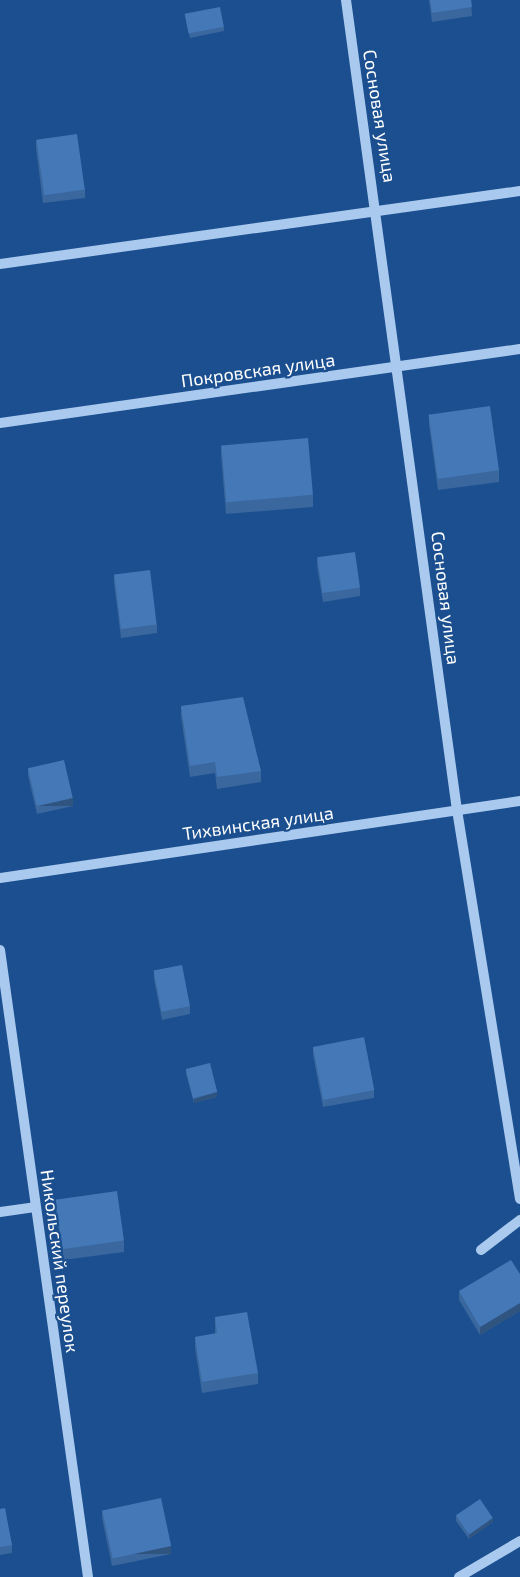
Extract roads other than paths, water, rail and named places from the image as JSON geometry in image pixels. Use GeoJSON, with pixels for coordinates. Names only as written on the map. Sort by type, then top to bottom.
{"type":"FeatureCollection","features":[{"type":"Feature","properties":{"kind":"street","name":"Сосновая улица"},"geometry":{"type":"LineString","coordinates":[[346,0],[378,212],[457,810],[520,1199]]}},
{"type":"Feature","properties":{"kind":"street"},"geometry":{"type":"LineString","coordinates":[[0,264],[520,191]]}},
{"type":"Feature","properties":{"kind":"street","name":"Покровская улица"},"geometry":{"type":"LineString","coordinates":[[0,423],[520,349]]}},
{"type":"Feature","properties":{"kind":"street","name":"Тихвинская улица"},"geometry":{"type":"LineString","coordinates":[[0,878],[520,801]]}},
{"type":"Feature","properties":{"kind":"street","name":"Никольский переулок"},"geometry":{"type":"LineString","coordinates":[[0,950],[88,1577]]}},
{"type":"Feature","properties":{"kind":"street"},"geometry":{"type":"LineString","coordinates":[[0,1212],[35,1207]]}},
{"type":"Feature","properties":{"kind":"street"},"geometry":{"type":"LineString","coordinates":[[481,1250],[520,1220]]}},
{"type":"Feature","properties":{"kind":"street"},"geometry":{"type":"LineString","coordinates":[[459,1577],[520,1541]]}}]}
